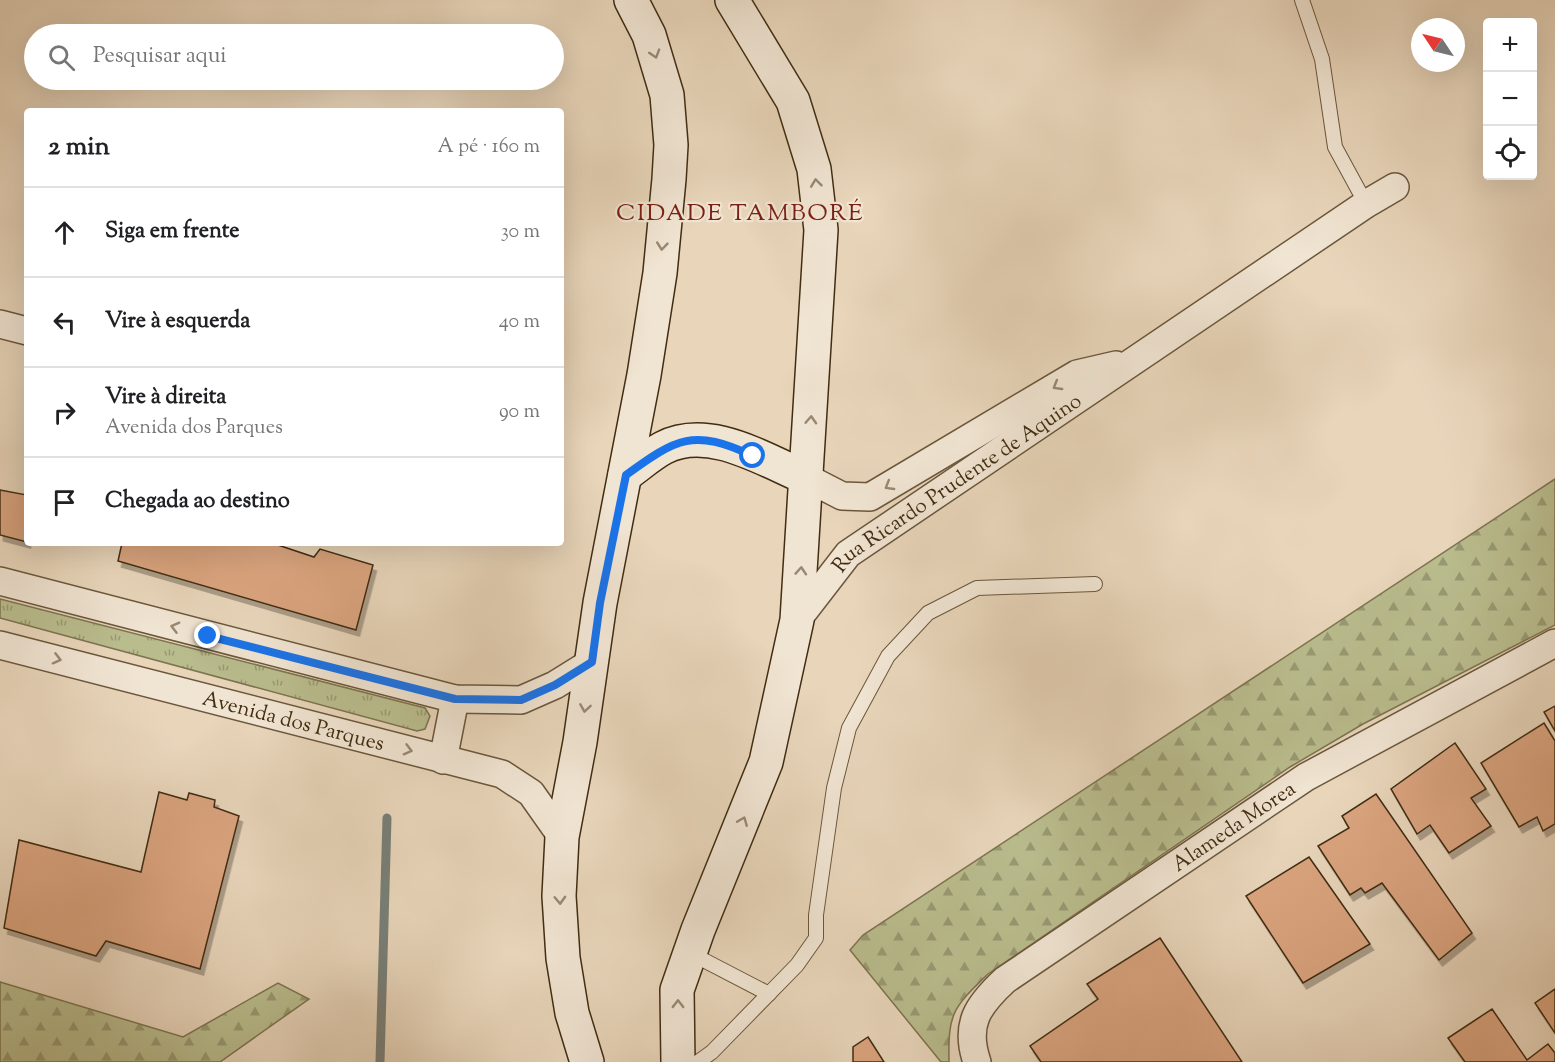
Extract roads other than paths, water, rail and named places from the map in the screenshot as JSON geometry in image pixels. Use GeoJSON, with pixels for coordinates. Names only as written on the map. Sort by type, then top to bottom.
{"type":"FeatureCollection","features":[{"type":"Feature","properties":{"kind":"main road"},"geometry":{"type":"LineString","coordinates":[[587,1062],[572,1013],[563,958],[559,896],[562,837],[600,603],[626,475],[660,273],[671,145],[667,95],[649,35],[631,0]]}},
{"type":"Feature","properties":{"kind":"main road"},"geometry":{"type":"LineString","coordinates":[[678,1062],[678,990],[690,953],[766,762],[797,620],[821,230],[814,169],[793,101],[732,0]]}},
{"type":"Feature","properties":{"kind":"main road"},"geometry":{"type":"LineString","coordinates":[[626,475],[664,448],[691,440],[722,441],[807,478]]}},
{"type":"Feature","properties":{"kind":"street","name":"Rua Ricardo Prudente de Aquino"},"geometry":{"type":"LineString","coordinates":[[797,620],[848,554],[1366,204],[1395,187]]}},
{"type":"Feature","properties":{"kind":"street"},"geometry":{"type":"LineString","coordinates":[[0,324],[24,330]]}},
{"type":"Feature","properties":{"kind":"street","name":"Rua Ricardo Prudente de Aquino"},"geometry":{"type":"LineString","coordinates":[[807,478],[842,496],[870,497],[1077,374],[1131,362]]}},
{"type":"Feature","properties":{"kind":"street"},"geometry":{"type":"LineString","coordinates":[[0,582],[455,699],[521,700],[555,685],[592,662]]}},
{"type":"Feature","properties":{"kind":"street","name":"Alameda Morea"},"geometry":{"type":"LineString","coordinates":[[977,1062],[972,1030],[975,1013],[1005,980],[1306,777],[1555,643]]}},
{"type":"Feature","properties":{"kind":"street","name":"Avenida dos Parques"},"geometry":{"type":"LineString","coordinates":[[0,645],[502,774],[531,793],[562,837]]}},
{"type":"Feature","properties":{"kind":"street"},"geometry":{"type":"LineString","coordinates":[[443,759],[455,699]]}},
{"type":"Feature","properties":{"kind":"lane"},"geometry":{"type":"LineString","coordinates":[[1302,0],[1322,59],[1335,147],[1366,204]]}},
{"type":"Feature","properties":{"kind":"lane"},"geometry":{"type":"LineString","coordinates":[[698,1062],[712,1052],[797,965],[816,938],[816,915],[834,788],[849,728],[888,656],[928,613],[977,588],[1095,584]]}},
{"type":"Feature","properties":{"kind":"lane"},"geometry":{"type":"LineString","coordinates":[[690,953],[769,994]]}},
{"type":"Feature","properties":{"kind":"waterway"},"geometry":{"type":"LineString","coordinates":[[380,1062],[387,818]]}},
{"type":"Feature","properties":{"kind":"district","name":"CIDADE TAMBORÉ"},"geometry":{"type":"Point","coordinates":[740,212]}}]}
